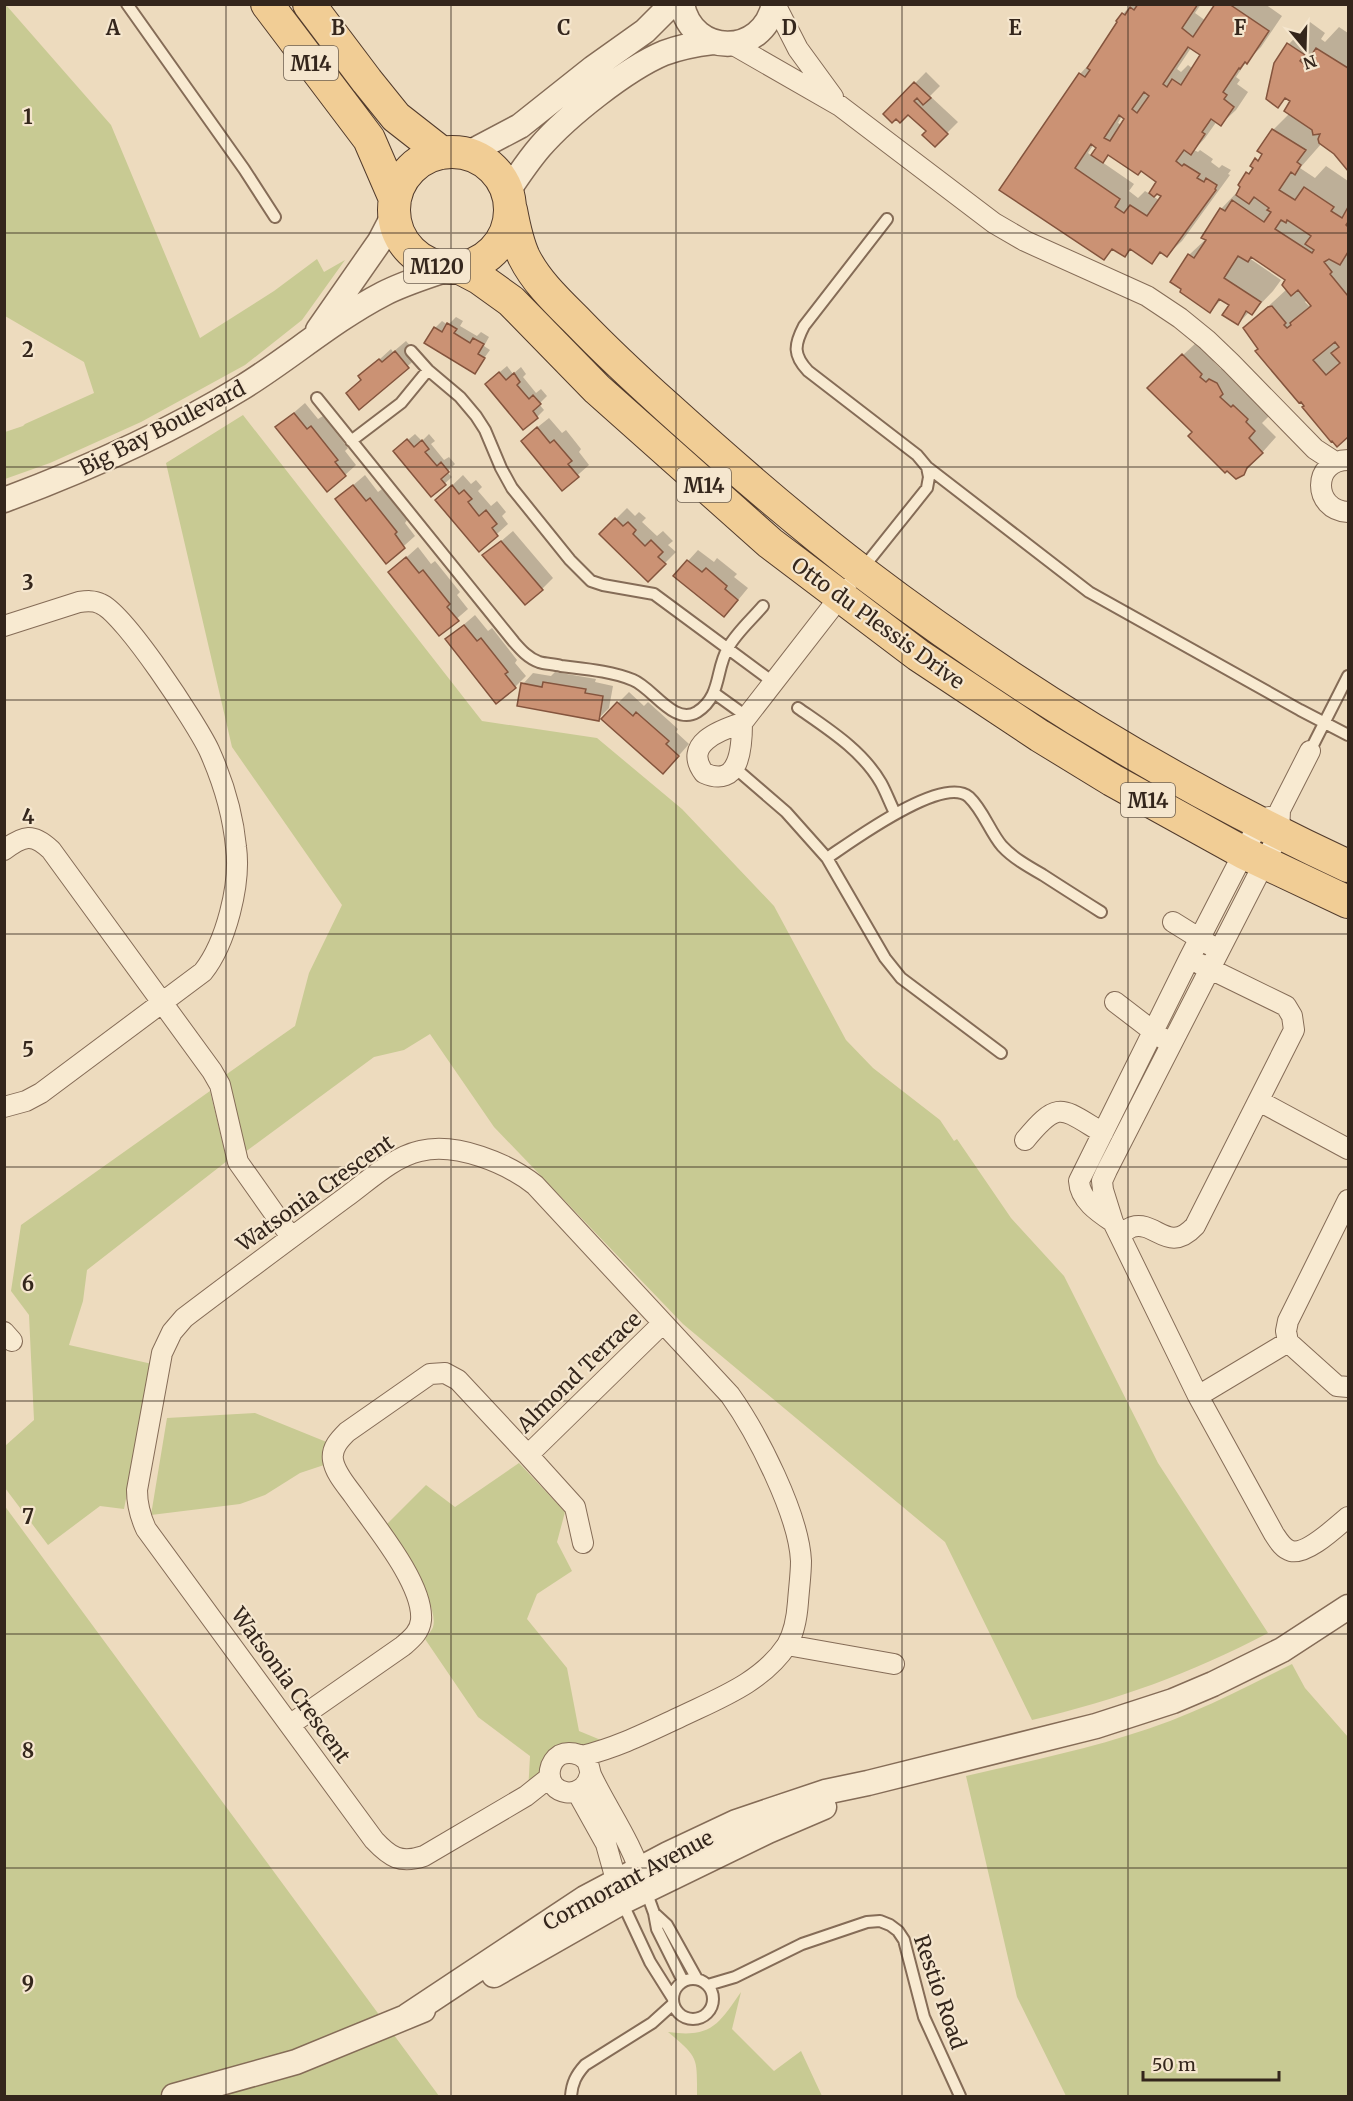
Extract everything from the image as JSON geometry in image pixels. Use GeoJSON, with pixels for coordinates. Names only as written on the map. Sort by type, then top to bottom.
{"type":"FeatureCollection","features":[{"type":"Feature","properties":{"kind":"main road","name":"Otto du Plessis Drive"},"geometry":{"type":"LineString","coordinates":[[267,4],[369,139],[394,206],[399,235],[411,251],[426,262],[456,268],[479,278],[511,301],[582,374],[770,543],[918,655],[1031,730],[1112,780],[1254,858],[1348,903]]}},
{"type":"Feature","properties":{"kind":"main road","name":"Otto du Plessis Drive"},"geometry":{"type":"LineString","coordinates":[[309,4],[396,117],[454,153],[482,160],[492,167],[502,180],[509,200],[515,234],[524,256],[546,290],[622,366],[775,502],[861,571],[989,662],[1122,747],[1193,788],[1273,822],[1348,866]]}},
{"type":"Feature","properties":{"kind":"main road","name":"M120"},"geometry":{"type":"LineString","coordinates":[[394,206],[400,184],[411,168],[424,159],[454,153]]}},
{"type":"Feature","properties":{"kind":"main road","name":"M120"},"geometry":{"type":"LineString","coordinates":[[456,268],[479,262],[496,248],[507,232],[509,200]]}},
{"type":"Feature","properties":{"kind":"street"},"geometry":{"type":"LineString","coordinates":[[454,153],[520,126],[593,68],[645,31],[672,4]]}},
{"type":"Feature","properties":{"kind":"street"},"geometry":{"type":"LineString","coordinates":[[682,4],[686,18],[699,34],[723,43],[840,106],[994,224],[1024,241],[1147,296],[1180,318],[1231,363],[1315,449],[1336,465],[1321,484],[1322,495],[1327,504],[1336,510],[1348,512]]}},
{"type":"Feature","properties":{"kind":"street"},"geometry":{"type":"LineString","coordinates":[[509,200],[539,149],[561,125],[616,82],[661,54],[685,47],[748,39],[758,33],[769,20],[774,4]]}},
{"type":"Feature","properties":{"kind":"street"},"geometry":{"type":"LineString","coordinates":[[774,4],[798,49],[840,106]]}},
{"type":"Feature","properties":{"kind":"street","name":"Big Bay Boulevard"},"geometry":{"type":"LineString","coordinates":[[311,339],[380,241],[394,206]]}},
{"type":"Feature","properties":{"kind":"street","name":"Big Bay Boulevard"},"geometry":{"type":"LineString","coordinates":[[4,500],[108,459],[172,427],[245,386],[311,339],[384,294],[456,268]]}},
{"type":"Feature","properties":{"kind":"street"},"geometry":{"type":"LineString","coordinates":[[744,719],[741,750],[735,768],[728,774],[720,776],[704,773],[698,759],[703,742],[744,719],[861,571]]}},
{"type":"Feature","properties":{"kind":"street"},"geometry":{"type":"LineString","coordinates":[[4,626],[79,602],[91,601],[102,604],[124,623],[209,751],[225,797],[235,837],[237,864],[232,899],[219,945],[203,972],[41,1093],[26,1101],[4,1107]]}},
{"type":"Feature","properties":{"kind":"street"},"geometry":{"type":"LineString","coordinates":[[1189,959],[1286,1006],[1293,1016],[1294,1030],[1195,1226],[1189,1232],[1174,1238],[1138,1227],[1116,1228],[1088,1202],[1079,1188],[1079,1181],[1152,1033],[1189,959],[1199,939],[1254,858],[1310,751]]}},
{"type":"Feature","properties":{"kind":"street"},"geometry":{"type":"LineString","coordinates":[[4,850],[24,838],[34,838],[43,842],[51,850],[163,1002],[220,1085],[238,1162],[291,1237]]}},
{"type":"Feature","properties":{"kind":"street"},"geometry":{"type":"LineString","coordinates":[[1254,858],[1220,951],[1102,1181],[1105,1198],[1116,1228],[1198,1396],[1284,1548],[1300,1551],[1310,1547],[1348,1517]]}},
{"type":"Feature","properties":{"kind":"street"},"geometry":{"type":"LineString","coordinates":[[1173,922],[1220,951]]}},
{"type":"Feature","properties":{"kind":"street"},"geometry":{"type":"LineString","coordinates":[[1115,1002],[1152,1033],[1172,1044]]}},
{"type":"Feature","properties":{"kind":"street"},"geometry":{"type":"LineString","coordinates":[[1259,1101],[1348,1149]]}},
{"type":"Feature","properties":{"kind":"street"},"geometry":{"type":"LineString","coordinates":[[1025,1140],[1046,1117],[1055,1111],[1063,1111],[1103,1133]]}},
{"type":"Feature","properties":{"kind":"street","name":"Watsonia Crescent"},"geometry":{"type":"LineString","coordinates":[[562,1787],[526,1796],[424,1856],[412,1860],[387,1854],[374,1840],[146,1529],[137,1502],[137,1490],[162,1353],[172,1332],[184,1318],[291,1237],[402,1158],[418,1151],[436,1149],[473,1155],[509,1167],[535,1185],[730,1395],[743,1413],[773,1472],[797,1536],[801,1561],[796,1618],[788,1644],[756,1678],[734,1691],[609,1750],[587,1766]]}},
{"type":"Feature","properties":{"kind":"street"},"geometry":{"type":"LineString","coordinates":[[1348,1200],[1288,1321],[1286,1331],[1288,1342],[1337,1386],[1348,1387]]}},
{"type":"Feature","properties":{"kind":"street","name":"Almond Terrace"},"geometry":{"type":"LineString","coordinates":[[528,1455],[663,1323]]}},
{"type":"Feature","properties":{"kind":"street"},"geometry":{"type":"LineString","coordinates":[[1198,1396],[1288,1342]]}},
{"type":"Feature","properties":{"kind":"street","name":"Almond Terrace"},"geometry":{"type":"LineString","coordinates":[[291,1724],[403,1646],[416,1634],[421,1622],[421,1607],[414,1587],[338,1473],[332,1458],[336,1444],[347,1432],[409,1386],[430,1374],[446,1373],[458,1380],[575,1507],[584,1544]]}},
{"type":"Feature","properties":{"kind":"street","name":"Cormorant Avenue"},"geometry":{"type":"LineString","coordinates":[[174,2097],[296,2062],[450,1998],[480,1983],[616,1881],[643,1880],[829,1805],[868,1783],[1096,1726],[1173,1701],[1282,1650],[1348,1607]]}},
{"type":"Feature","properties":{"kind":"street"},"geometry":{"type":"LineString","coordinates":[[788,1644],[894,1664]]}},
{"type":"Feature","properties":{"kind":"street"},"geometry":{"type":"LineString","coordinates":[[616,1881],[606,1844],[562,1787],[551,1765],[559,1756],[571,1753],[587,1766],[617,1820],[643,1880]]}},
{"type":"Feature","properties":{"kind":"street"},"geometry":{"type":"LineString","coordinates":[[562,1787],[585,1786],[587,1766]]}},
{"type":"Feature","properties":{"kind":"lane"},"geometry":{"type":"LineString","coordinates":[[127,4],[244,169],[275,217]]}},
{"type":"Feature","properties":{"kind":"lane"},"geometry":{"type":"LineString","coordinates":[[887,219],[804,326],[797,339],[796,350],[799,362],[900,440],[917,454],[927,467],[1089,592],[1348,735]]}},
{"type":"Feature","properties":{"kind":"lane"},"geometry":{"type":"LineString","coordinates":[[411,351],[428,370],[447,384],[476,416],[512,488],[570,560],[591,581],[654,594],[773,682]]}},
{"type":"Feature","properties":{"kind":"lane"},"geometry":{"type":"LineString","coordinates":[[351,441],[401,403],[428,370]]}},
{"type":"Feature","properties":{"kind":"lane"},"geometry":{"type":"LineString","coordinates":[[317,398],[443,556],[526,654],[539,662],[620,675],[635,681],[679,715],[686,716],[696,713],[706,705],[714,693],[728,648],[763,606]]}},
{"type":"Feature","properties":{"kind":"lane"},"geometry":{"type":"LineString","coordinates":[[861,571],[927,488],[929,477],[927,467]]}},
{"type":"Feature","properties":{"kind":"lane"},"geometry":{"type":"LineString","coordinates":[[1310,751],[1348,675]]}},
{"type":"Feature","properties":{"kind":"lane"},"geometry":{"type":"LineString","coordinates":[[714,693],[744,719]]}},
{"type":"Feature","properties":{"kind":"lane"},"geometry":{"type":"LineString","coordinates":[[798,708],[857,753],[871,768],[882,784],[894,813]]}},
{"type":"Feature","properties":{"kind":"lane"},"geometry":{"type":"LineString","coordinates":[[735,768],[786,813],[827,858],[885,958],[901,978],[1001,1053]]}},
{"type":"Feature","properties":{"kind":"lane"},"geometry":{"type":"LineString","coordinates":[[827,858],[894,813],[948,793],[959,792],[968,796],[1003,847],[1022,862],[1101,912]]}},
{"type":"Feature","properties":{"kind":"lane"},"geometry":{"type":"LineString","coordinates":[[643,1880],[657,1929],[683,1981]]}},
{"type":"Feature","properties":{"kind":"lane"},"geometry":{"type":"LineString","coordinates":[[616,1881],[650,1962],[672,2000],[680,2015],[689,2019],[702,2017],[710,2011],[713,1998],[708,1985],[696,1979],[683,1981],[676,1988],[672,2000],[652,2023]]}},
{"type":"Feature","properties":{"kind":"lane"},"geometry":{"type":"LineString","coordinates":[[654,1913],[667,1924],[696,1979]]}},
{"type":"Feature","properties":{"kind":"lane","name":"Restio Road"},"geometry":{"type":"LineString","coordinates":[[708,1985],[735,1977],[802,1944],[853,1926],[880,1921],[890,1925],[898,1930],[904,1940],[924,2018],[955,2095]]}},
{"type":"Feature","properties":{"kind":"lane","name":"Restio Road"},"geometry":{"type":"LineString","coordinates":[[713,1998],[735,1977]]}},
{"type":"Feature","properties":{"kind":"lane"},"geometry":{"type":"LineString","coordinates":[[572,2097],[572,2085],[576,2074],[585,2065],[652,2023],[680,2015]]}},
{"type":"Feature","properties":{"kind":"green space"},"geometry":{"type":"Polygon","coordinates":[[[6,5],[111,125],[200,338],[274,291],[317,259],[324,272],[345,260],[302,320],[245,365],[141,422],[50,463],[5,479],[5,432],[94,393],[84,362],[5,316],[6,5]]]}},
{"type":"Feature","properties":{"kind":"green space"},"geometry":{"type":"Polygon","coordinates":[[[243,415],[482,721],[597,738],[682,809],[774,906],[846,1040],[873,1068],[940,1120],[954,1141],[957,1139],[1011,1218],[1064,1276],[1158,1463],[1268,1633],[1210,1661],[1153,1684],[1094,1704],[1032,1720],[945,1542],[683,1324],[494,1127],[430,1034],[404,1050],[374,1057],[241,1155],[224,1076],[295,1026],[309,973],[342,905],[232,747],[166,463],[243,415]]]}},
{"type":"Feature","properties":{"kind":"green space"},"geometry":{"type":"Polygon","coordinates":[[[210,1091],[227,1161],[87,1270],[83,1301],[69,1345],[152,1364],[124,1509],[100,1506],[48,1545],[5,1488],[5,1446],[34,1420],[29,1315],[11,1291],[21,1225],[210,1091]]]}},
{"type":"Feature","properties":{"kind":"green space"},"geometry":{"type":"Polygon","coordinates":[[[255,1413],[329,1443],[324,1465],[300,1473],[265,1495],[240,1504],[151,1515],[167,1418],[255,1413]]]}},
{"type":"Feature","properties":{"kind":"green space"},"geometry":{"type":"Polygon","coordinates":[[[519,1463],[565,1512],[557,1542],[572,1571],[537,1594],[527,1619],[567,1668],[579,1731],[613,1745],[555,1753],[528,1793],[530,1756],[478,1717],[425,1639],[433,1627],[434,1617],[425,1590],[387,1524],[426,1485],[455,1507],[519,1463]]]}},
{"type":"Feature","properties":{"kind":"green space"},"geometry":{"type":"Polygon","coordinates":[[[4,1505],[405,2050],[439,2096],[5,2096],[4,1505]]]}},
{"type":"Feature","properties":{"kind":"green space"},"geometry":{"type":"Polygon","coordinates":[[[1292,1664],[1305,1688],[1348,1737],[1348,2096],[1066,2096],[1017,1997],[966,1776],[1137,1733],[1205,1707],[1292,1664]]]}},
{"type":"Feature","properties":{"kind":"green space"},"geometry":{"type":"Polygon","coordinates":[[[741,1992],[732,2029],[774,2071],[801,2051],[822,2096],[697,2096],[697,2073],[694,2059],[686,2047],[668,2032],[694,2033],[712,2027],[726,2013],[741,1992]]]}},
{"type":"Feature","properties":{"kind":"building"},"geometry":{"type":"Polygon","coordinates":[[[1138,4],[1198,4],[1182,28],[1193,37],[1215,4],[1229,4],[1269,31],[1247,64],[1245,62],[1239,68],[1223,92],[1227,95],[1224,99],[1234,107],[1221,126],[1211,119],[1202,132],[1205,134],[1191,155],[1184,150],[1176,161],[1200,174],[1197,178],[1204,182],[1206,178],[1217,185],[1216,190],[1167,257],[1160,252],[1152,264],[1130,249],[1125,257],[1112,249],[1104,260],[999,190],[1079,73],[1085,77],[1090,70],[1087,68],[1122,13],[1125,15],[1130,7],[1134,10],[1138,4]],[[1188,47],[1163,84],[1167,87],[1172,79],[1181,85],[1200,55],[1188,47]],[[1144,92],[1132,109],[1137,113],[1149,96],[1144,92]],[[1119,115],[1104,138],[1110,141],[1124,119],[1119,115]],[[1091,144],[1075,168],[1120,199],[1115,207],[1124,213],[1130,205],[1147,216],[1161,196],[1157,194],[1154,197],[1149,193],[1156,182],[1141,171],[1138,175],[1108,155],[1103,163],[1091,155],[1096,148],[1091,144]]]}},
{"type":"Feature","properties":{"kind":"building"},"geometry":{"type":"Polygon","coordinates":[[[1287,43],[1305,55],[1300,61],[1305,65],[1316,48],[1348,68],[1348,171],[1334,154],[1319,143],[1320,134],[1313,135],[1312,130],[1284,111],[1290,101],[1285,98],[1278,108],[1266,99],[1274,63],[1287,43]]]}},
{"type":"Feature","properties":{"kind":"building"},"geometry":{"type":"Polygon","coordinates":[[[914,82],[931,98],[923,105],[917,98],[914,101],[948,134],[935,147],[922,135],[926,131],[908,115],[900,123],[896,119],[892,123],[883,114],[914,82]]]}},
{"type":"Feature","properties":{"kind":"building"},"geometry":{"type":"Polygon","coordinates":[[[1272,129],[1306,150],[1297,162],[1301,165],[1295,175],[1291,172],[1279,190],[1295,200],[1304,187],[1334,207],[1331,211],[1342,218],[1348,207],[1346,225],[1348,227],[1348,252],[1340,265],[1329,259],[1324,262],[1332,272],[1330,274],[1348,296],[1348,437],[1337,447],[1302,407],[1304,406],[1301,402],[1299,403],[1255,351],[1258,349],[1243,328],[1272,306],[1286,323],[1284,325],[1287,328],[1311,306],[1298,290],[1291,296],[1282,285],[1285,280],[1251,257],[1248,262],[1238,256],[1224,278],[1261,302],[1252,315],[1246,311],[1238,325],[1222,315],[1229,305],[1219,299],[1210,313],[1170,282],[1188,254],[1194,258],[1206,240],[1201,238],[1220,208],[1225,211],[1232,200],[1264,222],[1271,212],[1254,197],[1249,204],[1236,195],[1240,187],[1238,185],[1246,172],[1249,174],[1253,168],[1250,166],[1255,158],[1258,161],[1262,154],[1257,151],[1272,129]],[[1281,220],[1275,229],[1312,253],[1314,250],[1305,244],[1311,236],[1287,220],[1286,223],[1281,220]],[[1335,342],[1313,360],[1326,375],[1340,363],[1331,353],[1339,347],[1335,342]]]}},
{"type":"Feature","properties":{"kind":"building"},"geometry":{"type":"Polygon","coordinates":[[[447,323],[457,329],[454,333],[470,343],[473,338],[484,344],[478,354],[485,358],[475,374],[424,343],[434,327],[442,332],[447,323]]]}},
{"type":"Feature","properties":{"kind":"building"},"geometry":{"type":"Polygon","coordinates":[[[395,351],[409,368],[359,410],[346,393],[361,380],[358,376],[379,359],[382,362],[395,351]]]}},
{"type":"Feature","properties":{"kind":"building"},"geometry":{"type":"Polygon","coordinates":[[[1182,354],[1202,374],[1200,377],[1206,382],[1209,379],[1217,383],[1223,394],[1220,397],[1248,419],[1246,422],[1255,431],[1249,438],[1263,453],[1247,468],[1244,475],[1236,479],[1227,471],[1225,473],[1188,436],[1192,432],[1147,388],[1182,354]]]}},
{"type":"Feature","properties":{"kind":"building"},"geometry":{"type":"Polygon","coordinates":[[[499,372],[506,380],[514,373],[520,382],[517,385],[529,399],[533,395],[541,404],[533,411],[538,418],[523,430],[485,384],[499,372]]]}},
{"type":"Feature","properties":{"kind":"building"},"geometry":{"type":"Polygon","coordinates":[[[294,413],[307,429],[311,426],[338,460],[335,462],[346,476],[327,492],[275,427],[294,413]]]}},
{"type":"Feature","properties":{"kind":"building"},"geometry":{"type":"Polygon","coordinates":[[[537,427],[550,443],[554,440],[572,461],[568,464],[579,477],[562,491],[521,441],[537,427]]]}},
{"type":"Feature","properties":{"kind":"building"},"geometry":{"type":"Polygon","coordinates":[[[407,439],[414,447],[422,440],[429,449],[425,452],[437,466],[441,462],[449,472],[441,479],[446,485],[431,497],[393,451],[407,439]]]}},
{"type":"Feature","properties":{"kind":"building"},"geometry":{"type":"Polygon","coordinates":[[[353,485],[366,501],[370,498],[397,532],[395,534],[405,548],[386,564],[335,499],[353,485]]]}},
{"type":"Feature","properties":{"kind":"building"},"geometry":{"type":"Polygon","coordinates":[[[452,485],[459,494],[464,490],[472,499],[468,502],[479,516],[486,510],[497,524],[492,528],[498,536],[479,552],[435,500],[452,485]]]}},
{"type":"Feature","properties":{"kind":"building"},"geometry":{"type":"Polygon","coordinates":[[[615,518],[623,526],[628,522],[636,530],[633,534],[645,546],[651,540],[663,552],[658,557],[666,564],[648,582],[599,534],[615,518]]]}},
{"type":"Feature","properties":{"kind":"building"},"geometry":{"type":"Polygon","coordinates":[[[501,541],[543,590],[525,605],[482,555],[501,541]]]}},
{"type":"Feature","properties":{"kind":"building"},"geometry":{"type":"Polygon","coordinates":[[[406,557],[419,573],[423,570],[450,604],[447,607],[459,621],[439,636],[388,572],[406,557]]]}},
{"type":"Feature","properties":{"kind":"building"},"geometry":{"type":"Polygon","coordinates":[[[687,560],[702,572],[706,568],[727,586],[725,589],[738,600],[724,617],[673,576],[687,560]]]}},
{"type":"Feature","properties":{"kind":"building"},"geometry":{"type":"Polygon","coordinates":[[[464,625],[477,641],[481,638],[508,672],[505,674],[516,688],[496,704],[445,639],[464,625]]]}},
{"type":"Feature","properties":{"kind":"building"},"geometry":{"type":"Polygon","coordinates":[[[543,682],[586,689],[585,693],[603,696],[599,721],[517,706],[521,683],[542,687],[543,682]]]}},
{"type":"Feature","properties":{"kind":"building"},"geometry":{"type":"Polygon","coordinates":[[[617,702],[633,716],[636,712],[669,741],[666,744],[679,756],[663,774],[601,719],[617,702]]]}}]}
